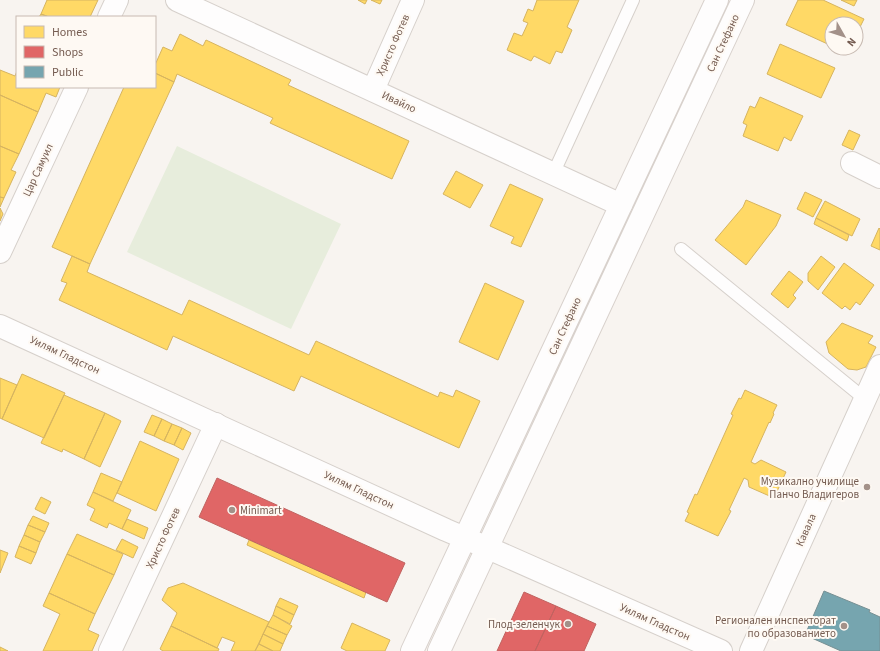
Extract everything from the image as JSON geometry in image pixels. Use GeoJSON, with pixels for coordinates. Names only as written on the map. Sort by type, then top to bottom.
{"type":"FeatureCollection","features":[{"type":"Feature","properties":{"kind":"street"},"geometry":{"type":"LineString","coordinates":[[109,16],[117,0]]}},
{"type":"Feature","properties":{"kind":"street","name":"Ивайло"},"geometry":{"type":"LineString","coordinates":[[177,0],[554,172],[621,205]]}},
{"type":"Feature","properties":{"kind":"street","name":"Христо Фотев"},"geometry":{"type":"LineString","coordinates":[[373,90],[413,0]]}},
{"type":"Feature","properties":{"kind":"street","name":"Сан Стефано"},"geometry":{"type":"LineString","coordinates":[[412,651],[717,0]]}},
{"type":"Feature","properties":{"kind":"street","name":"Сан Стефано"},"geometry":{"type":"LineString","coordinates":[[439,651],[744,0]]}},
{"type":"Feature","properties":{"kind":"street","name":"Цар Самуил"},"geometry":{"type":"LineString","coordinates":[[0,252],[77,88]]}},
{"type":"Feature","properties":{"kind":"street"},"geometry":{"type":"LineString","coordinates":[[852,163],[880,177]]}},
{"type":"Feature","properties":{"kind":"street","name":"Уилям Гладстон"},"geometry":{"type":"LineString","coordinates":[[0,326],[446,530],[465,537],[721,651]]}},
{"type":"Feature","properties":{"kind":"street","name":"Кавала"},"geometry":{"type":"LineString","coordinates":[[751,651],[880,366]]}},
{"type":"Feature","properties":{"kind":"street","name":"Христо Фотев"},"geometry":{"type":"LineString","coordinates":[[110,651],[216,424]]}},
{"type":"Feature","properties":{"kind":"lane"},"geometry":{"type":"LineString","coordinates":[[554,172],[633,0]]}},
{"type":"Feature","properties":{"kind":"lane"},"geometry":{"type":"LineString","coordinates":[[681,249],[865,399]]}},
{"type":"Feature","properties":{"kind":"green space"},"geometry":{"type":"Polygon","coordinates":[[[177,146],[341,224],[291,329],[127,252],[177,146]]]}},
{"type":"Feature","properties":{"kind":"building: Homes"},"geometry":{"type":"Polygon","coordinates":[[[47,0],[98,0],[90,16],[46,16],[41,14],[47,0]]]}},
{"type":"Feature","properties":{"kind":"building: Homes"},"geometry":{"type":"Polygon","coordinates":[[[358,0],[367,0],[365,4],[358,0]]]}},
{"type":"Feature","properties":{"kind":"building: Homes"},"geometry":{"type":"Polygon","coordinates":[[[371,0],[382,0],[380,4],[371,0]]]}},
{"type":"Feature","properties":{"kind":"building: Homes"},"geometry":{"type":"Polygon","coordinates":[[[537,0],[579,0],[567,27],[572,30],[562,53],[556,51],[550,64],[534,56],[531,61],[507,50],[514,33],[522,36],[528,23],[523,21],[528,9],[533,11],[537,0]]]}},
{"type":"Feature","properties":{"kind":"building: Homes"},"geometry":{"type":"Polygon","coordinates":[[[798,0],[823,0],[858,16],[824,16],[824,42],[786,25],[798,0]]]}},
{"type":"Feature","properties":{"kind":"building: Homes"},"geometry":{"type":"Polygon","coordinates":[[[841,0],[857,0],[854,6],[841,0]]]}},
{"type":"Feature","properties":{"kind":"building: Homes"},"geometry":{"type":"Polygon","coordinates":[[[180,34],[203,46],[206,40],[291,80],[288,85],[409,141],[392,179],[270,123],[273,118],[177,74],[174,82],[156,73],[156,63],[163,47],[172,51],[180,34]]]}},
{"type":"Feature","properties":{"kind":"building: Homes"},"geometry":{"type":"Polygon","coordinates":[[[780,44],[835,68],[821,98],[767,74],[780,44]]]}},
{"type":"Feature","properties":{"kind":"building: Homes"},"geometry":{"type":"Polygon","coordinates":[[[0,70],[15,76],[16,74],[16,88],[60,88],[56,97],[46,93],[38,112],[0,95],[0,70]]]}},
{"type":"Feature","properties":{"kind":"building: Homes"},"geometry":{"type":"Polygon","coordinates":[[[156,73],[174,82],[90,264],[52,247],[124,88],[156,88],[156,73]]]}},
{"type":"Feature","properties":{"kind":"building: Homes"},"geometry":{"type":"Polygon","coordinates":[[[0,95],[38,112],[19,154],[0,146],[0,95]]]}},
{"type":"Feature","properties":{"kind":"building: Homes"},"geometry":{"type":"Polygon","coordinates":[[[760,97],[803,116],[791,141],[784,137],[778,151],[743,136],[747,125],[743,123],[750,106],[755,108],[760,97]]]}},
{"type":"Feature","properties":{"kind":"building: Homes"},"geometry":{"type":"Polygon","coordinates":[[[849,130],[860,135],[853,150],[842,145],[849,130]]]}},
{"type":"Feature","properties":{"kind":"building: Homes"},"geometry":{"type":"Polygon","coordinates":[[[0,146],[19,154],[11,170],[16,172],[4,198],[0,197],[0,146]]]}},
{"type":"Feature","properties":{"kind":"building: Homes"},"geometry":{"type":"Polygon","coordinates":[[[456,171],[483,185],[470,208],[443,194],[456,171]]]}},
{"type":"Feature","properties":{"kind":"building: Homes"},"geometry":{"type":"Polygon","coordinates":[[[510,184],[543,199],[521,247],[511,243],[514,237],[490,226],[510,184]]]}},
{"type":"Feature","properties":{"kind":"building: Homes"},"geometry":{"type":"Polygon","coordinates":[[[805,192],[822,200],[813,217],[797,209],[805,192]]]}},
{"type":"Feature","properties":{"kind":"building: Homes"},"geometry":{"type":"Polygon","coordinates":[[[0,197],[4,198],[0,207],[0,197]]]}},
{"type":"Feature","properties":{"kind":"building: Homes"},"geometry":{"type":"Polygon","coordinates":[[[746,200],[781,215],[776,226],[746,265],[715,240],[743,207],[746,200]]]}},
{"type":"Feature","properties":{"kind":"building: Homes"},"geometry":{"type":"Polygon","coordinates":[[[825,201],[860,219],[852,236],[816,218],[825,201]]]}},
{"type":"Feature","properties":{"kind":"building: Homes"},"geometry":{"type":"Polygon","coordinates":[[[0,208],[3,214],[0,221],[0,208]]]}},
{"type":"Feature","properties":{"kind":"building: Homes"},"geometry":{"type":"Polygon","coordinates":[[[816,218],[849,235],[847,241],[814,224],[816,218]]]}},
{"type":"Feature","properties":{"kind":"building: Homes"},"geometry":{"type":"Polygon","coordinates":[[[879,228],[880,229],[880,250],[871,246],[879,228]]]}},
{"type":"Feature","properties":{"kind":"building: Homes"},"geometry":{"type":"Polygon","coordinates":[[[72,256],[90,264],[87,272],[182,315],[189,300],[309,355],[316,341],[438,397],[440,392],[453,397],[456,390],[480,401],[459,448],[301,376],[294,391],[173,336],[167,350],[59,300],[67,283],[61,281],[72,256]]]}},
{"type":"Feature","properties":{"kind":"building: Homes"},"geometry":{"type":"Polygon","coordinates":[[[821,256],[835,267],[818,290],[808,281],[808,273],[821,256]]]}},
{"type":"Feature","properties":{"kind":"building: Homes"},"geometry":{"type":"Polygon","coordinates":[[[844,263],[874,285],[860,305],[856,302],[850,310],[845,306],[842,309],[822,293],[844,263]]]}},
{"type":"Feature","properties":{"kind":"building: Homes"},"geometry":{"type":"Polygon","coordinates":[[[789,271],[803,282],[793,295],[796,298],[788,308],[771,294],[789,271]]]}},
{"type":"Feature","properties":{"kind":"building: Homes"},"geometry":{"type":"Polygon","coordinates":[[[485,283],[524,301],[498,360],[459,342],[485,283]]]}},
{"type":"Feature","properties":{"kind":"building: Homes"},"geometry":{"type":"Polygon","coordinates":[[[842,323],[873,336],[868,343],[876,347],[866,367],[857,370],[848,369],[829,353],[826,342],[842,323]]]}},
{"type":"Feature","properties":{"kind":"building: Homes"},"geometry":{"type":"Polygon","coordinates":[[[22,374],[65,393],[44,438],[2,419],[22,374]]]}},
{"type":"Feature","properties":{"kind":"building: Homes"},"geometry":{"type":"Polygon","coordinates":[[[0,378],[17,385],[2,419],[0,418],[0,378]]]}},
{"type":"Feature","properties":{"kind":"building: Homes"},"geometry":{"type":"Polygon","coordinates":[[[745,390],[777,405],[751,462],[755,464],[761,460],[786,472],[774,498],[749,487],[748,480],[744,478],[729,510],[731,511],[718,536],[685,521],[689,513],[687,512],[695,494],[697,495],[733,415],[731,414],[745,390]]]}},
{"type":"Feature","properties":{"kind":"building: Homes"},"geometry":{"type":"Polygon","coordinates":[[[64,395],[105,413],[84,459],[63,449],[62,452],[41,443],[64,395]]]}},
{"type":"Feature","properties":{"kind":"building: Homes"},"geometry":{"type":"Polygon","coordinates":[[[105,413],[121,421],[100,467],[84,459],[105,413]]]}},
{"type":"Feature","properties":{"kind":"building: Homes"},"geometry":{"type":"Polygon","coordinates":[[[152,415],[162,419],[154,436],[144,432],[152,415]]]}},
{"type":"Feature","properties":{"kind":"building: Homes"},"geometry":{"type":"Polygon","coordinates":[[[162,419],[172,424],[164,441],[154,436],[162,419]]]}},
{"type":"Feature","properties":{"kind":"building: Homes"},"geometry":{"type":"Polygon","coordinates":[[[172,424],[182,428],[174,445],[164,441],[172,424]]]}},
{"type":"Feature","properties":{"kind":"building: Homes"},"geometry":{"type":"Polygon","coordinates":[[[182,428],[191,433],[183,450],[174,445],[182,428]]]}},
{"type":"Feature","properties":{"kind":"building: Homes"},"geometry":{"type":"Polygon","coordinates":[[[140,441],[179,459],[156,511],[117,493],[140,441]]]}},
{"type":"Feature","properties":{"kind":"building: Homes"},"geometry":{"type":"Polygon","coordinates":[[[101,473],[122,482],[113,501],[93,492],[101,473]]]}},
{"type":"Feature","properties":{"kind":"building: Homes"},"geometry":{"type":"Polygon","coordinates":[[[93,492],[131,510],[122,529],[109,523],[107,528],[90,520],[95,509],[87,505],[93,492]]]}},
{"type":"Feature","properties":{"kind":"building: Homes"},"geometry":{"type":"Polygon","coordinates":[[[41,497],[51,502],[45,514],[35,509],[41,497]]]}},
{"type":"Feature","properties":{"kind":"building: Homes"},"geometry":{"type":"Polygon","coordinates":[[[33,516],[49,523],[45,532],[28,525],[33,516]]]}},
{"type":"Feature","properties":{"kind":"building: Homes"},"geometry":{"type":"Polygon","coordinates":[[[127,519],[148,528],[144,539],[122,529],[127,519]]]}},
{"type":"Feature","properties":{"kind":"building: Homes"},"geometry":{"type":"Polygon","coordinates":[[[28,525],[45,532],[40,542],[24,535],[28,525]]]}},
{"type":"Feature","properties":{"kind":"building: Homes"},"geometry":{"type":"Polygon","coordinates":[[[77,534],[123,554],[114,575],[67,554],[77,534]]]}},
{"type":"Feature","properties":{"kind":"building: Homes"},"geometry":{"type":"Polygon","coordinates":[[[24,535],[40,542],[36,553],[19,546],[24,535]]]}},
{"type":"Feature","properties":{"kind":"building: Homes"},"geometry":{"type":"Polygon","coordinates":[[[122,539],[138,547],[133,558],[116,550],[122,539]]]}},
{"type":"Feature","properties":{"kind":"building: Homes"},"geometry":{"type":"Polygon","coordinates":[[[249,540],[366,592],[364,598],[247,545],[249,540]]]}},
{"type":"Feature","properties":{"kind":"building: Homes"},"geometry":{"type":"Polygon","coordinates":[[[19,546],[36,553],[31,564],[15,557],[19,546]]]}},
{"type":"Feature","properties":{"kind":"building: Homes"},"geometry":{"type":"Polygon","coordinates":[[[0,550],[8,553],[0,573],[0,550]]]}},
{"type":"Feature","properties":{"kind":"building: Homes"},"geometry":{"type":"Polygon","coordinates":[[[67,554],[114,575],[95,614],[49,593],[67,554]]]}},
{"type":"Feature","properties":{"kind":"building: Homes"},"geometry":{"type":"Polygon","coordinates":[[[183,583],[269,622],[255,651],[231,651],[235,642],[222,637],[217,648],[171,626],[177,613],[162,600],[168,588],[183,583]]]}},
{"type":"Feature","properties":{"kind":"building: Homes"},"geometry":{"type":"Polygon","coordinates":[[[49,593],[95,614],[88,630],[99,635],[92,651],[43,651],[60,614],[43,606],[49,593]]]}},
{"type":"Feature","properties":{"kind":"building: Homes"},"geometry":{"type":"Polygon","coordinates":[[[280,598],[298,606],[294,615],[276,606],[280,598]]]}},
{"type":"Feature","properties":{"kind":"building: Homes"},"geometry":{"type":"Polygon","coordinates":[[[276,606],[294,615],[290,624],[273,615],[276,606]]]}},
{"type":"Feature","properties":{"kind":"building: Homes"},"geometry":{"type":"Polygon","coordinates":[[[273,615],[292,626],[287,635],[267,626],[273,615]]]}},
{"type":"Feature","properties":{"kind":"building: Homes"},"geometry":{"type":"Polygon","coordinates":[[[352,623],[390,640],[385,651],[347,651],[341,648],[352,623]]]}},
{"type":"Feature","properties":{"kind":"building: Homes"},"geometry":{"type":"Polygon","coordinates":[[[171,626],[219,649],[218,651],[163,651],[160,649],[171,626]]]}},
{"type":"Feature","properties":{"kind":"building: Homes"},"geometry":{"type":"Polygon","coordinates":[[[267,626],[287,635],[283,644],[263,634],[267,626]]]}},
{"type":"Feature","properties":{"kind":"building: Homes"},"geometry":{"type":"Polygon","coordinates":[[[263,634],[283,644],[280,651],[273,651],[259,644],[263,634]]]}},
{"type":"Feature","properties":{"kind":"building: Homes"},"geometry":{"type":"Polygon","coordinates":[[[259,644],[273,651],[255,651],[259,644]]]}},
{"type":"Feature","properties":{"kind":"building: Homes"},"geometry":{"type":"Polygon","coordinates":[[[0,647],[8,651],[0,651],[0,647]]]}},
{"type":"Feature","properties":{"kind":"building: Shops"},"geometry":{"type":"Polygon","coordinates":[[[217,478],[405,563],[387,602],[199,517],[217,478]]]}},
{"type":"Feature","properties":{"kind":"building: Shops"},"geometry":{"type":"Polygon","coordinates":[[[524,592],[556,606],[535,651],[497,651],[524,592]]]}},
{"type":"Feature","properties":{"kind":"building: Shops"},"geometry":{"type":"Polygon","coordinates":[[[556,606],[596,624],[584,651],[535,651],[556,606]]]}},
{"type":"Feature","properties":{"kind":"building: Public","name":"Регионален инспекторат по образованието"},"geometry":{"type":"Polygon","coordinates":[[[824,591],[870,610],[869,612],[880,617],[880,651],[841,651],[805,635],[824,591]]]}},
{"type":"Feature","properties":{"kind":"place","name":"Музикално училище Панчо Владигеров"},"geometry":{"type":"Point","coordinates":[867,487]}},
{"type":"Feature","properties":{"kind":"place","name":"Minimart"},"geometry":{"type":"Point","coordinates":[232,510]}},
{"type":"Feature","properties":{"kind":"place","name":"Плод-зеленчук"},"geometry":{"type":"Point","coordinates":[568,624]}},
{"type":"Feature","properties":{"kind":"place","name":"Регионален инспекторат по образованието"},"geometry":{"type":"Point","coordinates":[844,626]}}]}
